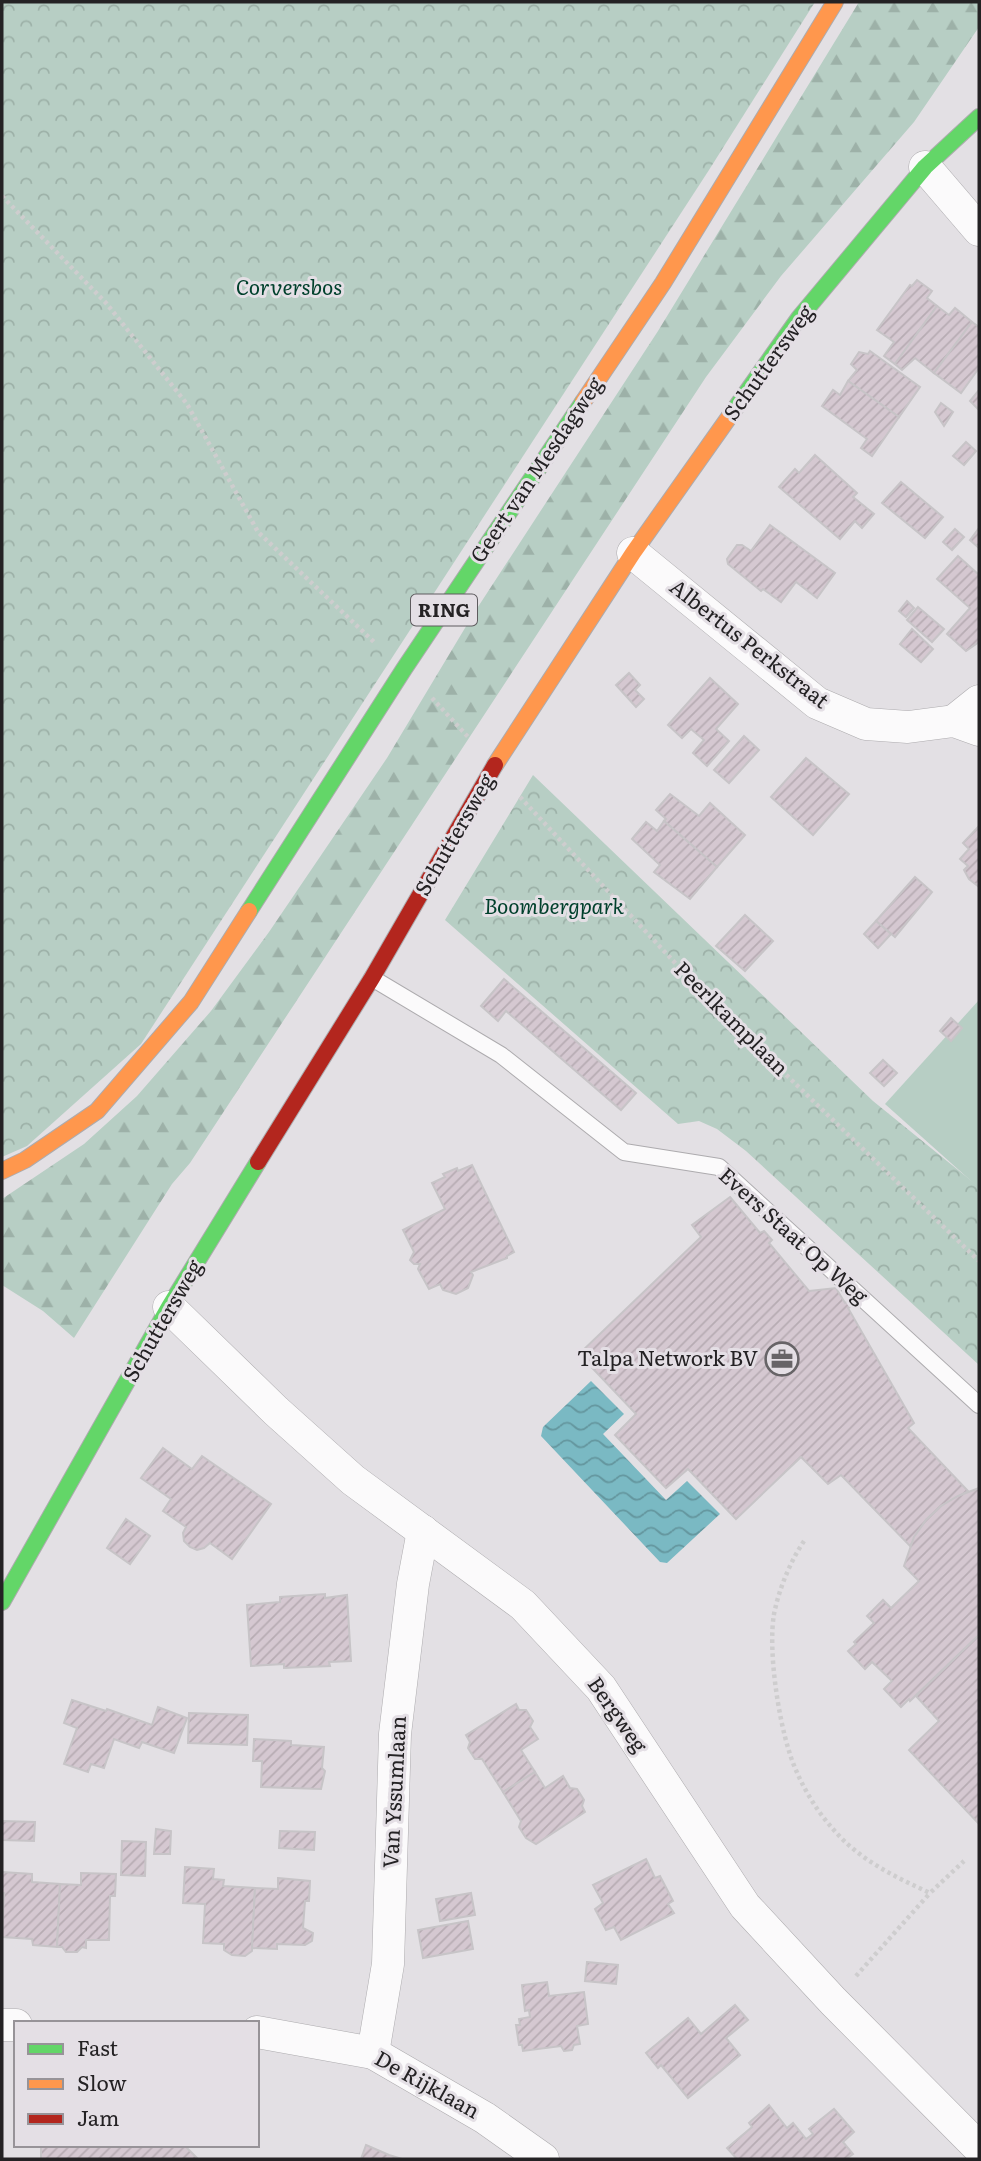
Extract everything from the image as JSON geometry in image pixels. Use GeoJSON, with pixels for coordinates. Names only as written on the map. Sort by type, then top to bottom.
{"type":"FeatureCollection","features":[{"type":"Feature","properties":{"kind":"street","name":"Geert van Mesdagweg"},"geometry":{"type":"LineString","coordinates":[[2,1171],[25,1160],[97,1111],[191,1002],[404,669],[663,283],[835,2]]}},
{"type":"Feature","properties":{"kind":"street","name":"Schuttersweg"},"geometry":{"type":"LineString","coordinates":[[2,1602],[169,1307],[372,978],[495,766],[633,553],[799,318],[925,167],[979,117]]}},
{"type":"Feature","properties":{"kind":"street"},"geometry":{"type":"LineString","coordinates":[[925,167],[979,230]]}},
{"type":"Feature","properties":{"kind":"street","name":"Albertus Perkstraat"},"geometry":{"type":"LineString","coordinates":[[633,553],[817,703],[866,724],[908,727],[967,726],[979,702]]}},
{"type":"Feature","properties":{"kind":"street","name":"Bergweg"},"geometry":{"type":"LineString","coordinates":[[169,1307],[276,1411],[353,1480],[523,1605],[601,1688],[745,1906],[833,2001],[979,2148]]}},
{"type":"Feature","properties":{"kind":"street","name":"Van Yssumlaan"},"geometry":{"type":"LineString","coordinates":[[373,2053],[388,1964],[395,1734],[413,1584],[423,1531]]}},
{"type":"Feature","properties":{"kind":"street","name":"De Rijklaan"},"geometry":{"type":"LineString","coordinates":[[259,2032],[373,2053],[485,2118],[543,2159]]}},
{"type":"Feature","properties":{"kind":"lane","name":"Evers Staat Op Weg"},"geometry":{"type":"LineString","coordinates":[[372,978],[501,1055],[624,1152],[719,1167],[979,1405]]}},
{"type":"Feature","properties":{"kind":"path","name":"Peerlkamplaan"},"geometry":{"type":"LineString","coordinates":[[2,196],[106,303],[187,404],[258,532],[404,669],[720,1011],[979,1261]]}},
{"type":"Feature","properties":{"kind":"path"},"geometry":{"type":"LineString","coordinates":[[804,1541],[795,1554],[781,1590],[774,1614],[772,1638],[775,1676],[789,1751],[802,1784],[845,1842],[887,1873],[930,1893]]}},
{"type":"Feature","properties":{"kind":"path"},"geometry":{"type":"LineString","coordinates":[[833,2001],[930,1893],[964,1861]]}},
{"type":"Feature","properties":{"kind":"green space","name":"Corversbos"},"geometry":{"type":"Polygon","coordinates":[[[2,2],[815,2],[709,170],[141,1044],[27,1146],[2,1157],[2,2]]]}},
{"type":"Feature","properties":{"kind":"green space"},"geometry":{"type":"Polygon","coordinates":[[[859,2],[979,2],[979,27],[914,122],[781,276],[706,377],[190,1163],[172,1184],[74,1338],[43,1311],[2,1285],[2,1199],[84,1144],[137,1096],[211,1011],[269,932],[387,758],[474,613],[658,331],[859,2]]]}},
{"type":"Feature","properties":{"kind":"green space","name":"Boombergpark"},"geometry":{"type":"Polygon","coordinates":[[[533,775],[873,1101],[979,1187],[979,1365],[746,1151],[717,1129],[699,1121],[678,1124],[445,920],[533,775]]]}},
{"type":"Feature","properties":{"kind":"green space"},"geometry":{"type":"Polygon","coordinates":[[[979,1000],[979,1188],[885,1104],[979,1000]]]}},
{"type":"Feature","properties":{"kind":"water"},"geometry":{"type":"Polygon","coordinates":[[[591,1381],[624,1414],[603,1434],[666,1500],[687,1481],[720,1514],[667,1563],[660,1562],[541,1436],[543,1427],[591,1381]]]}},
{"type":"Feature","properties":{"kind":"building"},"geometry":{"type":"Polygon","coordinates":[[[917,280],[932,291],[927,298],[937,306],[895,364],[884,356],[894,342],[877,330],[910,285],[917,280]]]}},
{"type":"Feature","properties":{"kind":"building"},"geometry":{"type":"Polygon","coordinates":[[[937,306],[949,315],[955,308],[972,322],[934,373],[915,358],[902,370],[895,364],[937,306]]]}},
{"type":"Feature","properties":{"kind":"building"},"geometry":{"type":"Polygon","coordinates":[[[972,322],[979,327],[979,368],[961,393],[934,373],[972,322]]]}},
{"type":"Feature","properties":{"kind":"building"},"geometry":{"type":"Polygon","coordinates":[[[870,351],[920,387],[899,417],[848,381],[857,370],[851,364],[859,352],[868,354],[870,351]]]}},
{"type":"Feature","properties":{"kind":"building"},"geometry":{"type":"Polygon","coordinates":[[[848,381],[899,417],[872,456],[861,448],[867,439],[822,406],[833,390],[840,395],[848,381]]]}},
{"type":"Feature","properties":{"kind":"building"},"geometry":{"type":"Polygon","coordinates":[[[979,390],[979,410],[970,401],[979,390]]]}},
{"type":"Feature","properties":{"kind":"building"},"geometry":{"type":"Polygon","coordinates":[[[941,403],[953,412],[944,426],[935,412],[941,403]]]}},
{"type":"Feature","properties":{"kind":"building"},"geometry":{"type":"Polygon","coordinates":[[[966,442],[976,451],[964,465],[953,456],[966,442]]]}},
{"type":"Feature","properties":{"kind":"building"},"geometry":{"type":"Polygon","coordinates":[[[815,455],[857,493],[853,497],[874,514],[862,528],[855,521],[840,539],[779,487],[795,469],[799,473],[815,455]]]}},
{"type":"Feature","properties":{"kind":"building"},"geometry":{"type":"Polygon","coordinates":[[[901,482],[943,517],[925,538],[882,503],[901,482]]]}},
{"type":"Feature","properties":{"kind":"building"},"geometry":{"type":"Polygon","coordinates":[[[770,525],[835,573],[817,598],[796,582],[781,602],[763,589],[761,591],[728,564],[727,559],[737,545],[751,551],[770,525]]]}},
{"type":"Feature","properties":{"kind":"building"},"geometry":{"type":"Polygon","coordinates":[[[979,528],[979,548],[970,540],[979,528]]]}},
{"type":"Feature","properties":{"kind":"building"},"geometry":{"type":"Polygon","coordinates":[[[955,529],[964,537],[952,550],[943,542],[955,529]]]}},
{"type":"Feature","properties":{"kind":"building"},"geometry":{"type":"Polygon","coordinates":[[[958,556],[979,575],[979,642],[966,651],[947,634],[970,608],[937,579],[958,556]]]}},
{"type":"Feature","properties":{"kind":"building"},"geometry":{"type":"Polygon","coordinates":[[[907,601],[914,608],[906,617],[899,611],[907,601]]]}},
{"type":"Feature","properties":{"kind":"building"},"geometry":{"type":"Polygon","coordinates":[[[918,607],[944,629],[932,642],[907,620],[918,607]]]}},
{"type":"Feature","properties":{"kind":"building"},"geometry":{"type":"Polygon","coordinates":[[[912,629],[933,649],[921,662],[900,644],[912,629]]]}},
{"type":"Feature","properties":{"kind":"building"},"geometry":{"type":"Polygon","coordinates":[[[629,673],[640,685],[635,690],[644,699],[636,707],[616,685],[629,673]]]}},
{"type":"Feature","properties":{"kind":"building"},"geometry":{"type":"Polygon","coordinates":[[[710,678],[738,704],[716,729],[729,741],[707,766],[693,753],[704,740],[691,729],[682,738],[668,725],[710,678]]]}},
{"type":"Feature","properties":{"kind":"building"},"geometry":{"type":"Polygon","coordinates":[[[744,736],[759,750],[729,783],[714,770],[744,736]]]}},
{"type":"Feature","properties":{"kind":"building"},"geometry":{"type":"Polygon","coordinates":[[[806,758],[849,794],[813,835],[771,797],[806,758]]]}},
{"type":"Feature","properties":{"kind":"building"},"geometry":{"type":"Polygon","coordinates":[[[670,794],[699,816],[710,803],[745,835],[717,867],[664,821],[666,819],[656,810],[670,794]]]}},
{"type":"Feature","properties":{"kind":"building"},"geometry":{"type":"Polygon","coordinates":[[[664,821],[717,867],[690,899],[654,872],[660,865],[632,839],[646,822],[657,831],[664,821]]]}},
{"type":"Feature","properties":{"kind":"building"},"geometry":{"type":"Polygon","coordinates":[[[979,826],[979,887],[969,879],[964,870],[968,866],[960,859],[969,849],[963,843],[979,826]]]}},
{"type":"Feature","properties":{"kind":"building"},"geometry":{"type":"Polygon","coordinates":[[[915,877],[932,892],[895,937],[876,921],[915,877]]]}},
{"type":"Feature","properties":{"kind":"building"},"geometry":{"type":"Polygon","coordinates":[[[745,915],[773,941],[745,971],[716,946],[745,915]]]}},
{"type":"Feature","properties":{"kind":"building"},"geometry":{"type":"Polygon","coordinates":[[[876,921],[891,934],[878,948],[864,934],[876,921]]]}},
{"type":"Feature","properties":{"kind":"building"},"geometry":{"type":"Polygon","coordinates":[[[504,979],[636,1093],[621,1110],[506,1011],[498,1021],[481,1006],[504,979]]]}},
{"type":"Feature","properties":{"kind":"building"},"geometry":{"type":"Polygon","coordinates":[[[951,1018],[962,1028],[951,1041],[940,1031],[951,1018]]]}},
{"type":"Feature","properties":{"kind":"building"},"geometry":{"type":"Polygon","coordinates":[[[883,1060],[897,1073],[884,1086],[870,1073],[883,1060]]]}},
{"type":"Feature","properties":{"kind":"building"},"geometry":{"type":"Polygon","coordinates":[[[472,1165],[514,1252],[507,1258],[471,1272],[473,1275],[468,1288],[456,1294],[443,1290],[440,1284],[429,1289],[418,1269],[420,1264],[414,1264],[410,1260],[414,1252],[403,1230],[445,1209],[432,1183],[445,1177],[443,1174],[472,1165]]]}},
{"type":"Feature","properties":{"kind":"building"},"geometry":{"type":"Polygon","coordinates":[[[730,1197],[760,1233],[764,1231],[772,1240],[769,1243],[809,1291],[836,1288],[850,1307],[848,1308],[914,1423],[908,1428],[968,1491],[941,1506],[926,1520],[910,1546],[841,1475],[828,1484],[801,1457],[736,1519],[688,1469],[666,1488],[615,1435],[636,1414],[579,1354],[701,1237],[692,1225],[730,1197]]]}},
{"type":"Feature","properties":{"kind":"building"},"geometry":{"type":"Polygon","coordinates":[[[163,1448],[192,1469],[202,1456],[271,1504],[232,1559],[210,1543],[197,1550],[190,1547],[184,1541],[183,1533],[186,1527],[163,1511],[171,1499],[141,1478],[163,1448]]]}},
{"type":"Feature","properties":{"kind":"building"},"geometry":{"type":"Polygon","coordinates":[[[979,1488],[979,1635],[901,1707],[884,1689],[892,1681],[872,1662],[865,1669],[848,1651],[874,1623],[867,1616],[883,1600],[891,1608],[919,1581],[904,1566],[914,1537],[926,1520],[941,1506],[979,1488]]]}},
{"type":"Feature","properties":{"kind":"building"},"geometry":{"type":"Polygon","coordinates":[[[126,1519],[150,1536],[130,1564],[107,1548],[126,1519]]]}},
{"type":"Feature","properties":{"kind":"building"},"geometry":{"type":"Polygon","coordinates":[[[325,1594],[325,1598],[347,1595],[351,1661],[329,1662],[330,1666],[251,1666],[247,1605],[280,1602],[280,1597],[325,1594]]]}},
{"type":"Feature","properties":{"kind":"building"},"geometry":{"type":"Polygon","coordinates":[[[979,1635],[979,1824],[909,1750],[939,1721],[916,1696],[979,1635]]]}},
{"type":"Feature","properties":{"kind":"building"},"geometry":{"type":"Polygon","coordinates":[[[72,1700],[152,1725],[158,1707],[187,1718],[174,1753],[142,1742],[139,1748],[114,1739],[104,1768],[91,1764],[88,1772],[64,1764],[77,1728],[64,1723],[72,1700]]]}},
{"type":"Feature","properties":{"kind":"building"},"geometry":{"type":"Polygon","coordinates":[[[516,1704],[519,1710],[526,1710],[533,1721],[530,1727],[538,1739],[521,1750],[535,1772],[503,1792],[482,1759],[475,1759],[468,1748],[470,1742],[466,1735],[516,1704]]]}},
{"type":"Feature","properties":{"kind":"building"},"geometry":{"type":"Polygon","coordinates":[[[189,1713],[248,1715],[247,1745],[188,1743],[189,1713]]]}},
{"type":"Feature","properties":{"kind":"building"},"geometry":{"type":"Polygon","coordinates":[[[254,1739],[291,1741],[291,1745],[324,1747],[322,1768],[325,1771],[321,1789],[261,1787],[262,1761],[253,1761],[254,1739]]]}},
{"type":"Feature","properties":{"kind":"building"},"geometry":{"type":"Polygon","coordinates":[[[535,1772],[545,1788],[563,1776],[570,1788],[577,1789],[584,1800],[582,1806],[585,1812],[536,1844],[526,1838],[519,1827],[521,1821],[503,1792],[535,1772]]]}},
{"type":"Feature","properties":{"kind":"building"},"geometry":{"type":"Polygon","coordinates":[[[2,1821],[35,1822],[34,1841],[2,1840],[2,1821]]]}},
{"type":"Feature","properties":{"kind":"building"},"geometry":{"type":"Polygon","coordinates":[[[156,1829],[171,1831],[170,1854],[154,1854],[156,1829]]]}},
{"type":"Feature","properties":{"kind":"building"},"geometry":{"type":"Polygon","coordinates":[[[280,1831],[315,1832],[314,1850],[279,1848],[280,1831]]]}},
{"type":"Feature","properties":{"kind":"building"},"geometry":{"type":"Polygon","coordinates":[[[122,1841],[146,1842],[145,1876],[121,1875],[122,1841]]]}},
{"type":"Feature","properties":{"kind":"building"},"geometry":{"type":"Polygon","coordinates":[[[646,1859],[655,1878],[660,1876],[673,1901],[668,1904],[674,1913],[621,1940],[614,1927],[606,1930],[595,1909],[603,1903],[593,1885],[646,1859]]]}},
{"type":"Feature","properties":{"kind":"building"},"geometry":{"type":"Polygon","coordinates":[[[185,1867],[214,1869],[213,1879],[224,1880],[223,1886],[255,1888],[252,1951],[245,1956],[232,1955],[224,1950],[224,1944],[203,1943],[205,1904],[183,1903],[185,1867]]]}},
{"type":"Feature","properties":{"kind":"building"},"geometry":{"type":"Polygon","coordinates":[[[2,1872],[32,1874],[32,1882],[60,1884],[57,1947],[33,1945],[32,1939],[2,1937],[2,1872]]]}},
{"type":"Feature","properties":{"kind":"building"},"geometry":{"type":"Polygon","coordinates":[[[81,1873],[116,1874],[115,1896],[110,1896],[109,1940],[86,1940],[86,1948],[82,1947],[77,1952],[66,1952],[62,1947],[57,1947],[60,1884],[81,1885],[81,1873]]]}},
{"type":"Feature","properties":{"kind":"building"},"geometry":{"type":"Polygon","coordinates":[[[278,1878],[310,1881],[303,1928],[313,1933],[312,1941],[305,1945],[277,1944],[277,1949],[252,1948],[255,1888],[278,1889],[278,1878]]]}},
{"type":"Feature","properties":{"kind":"building"},"geometry":{"type":"Polygon","coordinates":[[[471,1893],[475,1915],[440,1921],[436,1899],[471,1893]]]}},
{"type":"Feature","properties":{"kind":"building"},"geometry":{"type":"Polygon","coordinates":[[[468,1921],[473,1949],[423,1958],[418,1930],[468,1921]]]}},
{"type":"Feature","properties":{"kind":"building"},"geometry":{"type":"Polygon","coordinates":[[[587,1962],[618,1965],[616,1984],[585,1981],[587,1962]]]}},
{"type":"Feature","properties":{"kind":"building"},"geometry":{"type":"Polygon","coordinates":[[[547,1982],[549,1996],[584,1992],[588,2024],[577,2026],[580,2044],[574,2045],[572,2050],[564,2051],[561,2046],[523,2051],[522,2045],[519,2045],[516,2025],[520,2025],[519,2019],[530,2017],[529,2010],[525,2011],[522,1985],[547,1982]]]}},
{"type":"Feature","properties":{"kind":"building"},"geometry":{"type":"Polygon","coordinates":[[[735,2005],[748,2020],[726,2038],[740,2055],[688,2098],[661,2065],[658,2068],[646,2053],[688,2018],[701,2034],[735,2005]]]}},
{"type":"Feature","properties":{"kind":"building"},"geometry":{"type":"Polygon","coordinates":[[[769,2105],[787,2128],[793,2123],[806,2139],[813,2134],[809,2129],[834,2109],[854,2132],[843,2142],[853,2154],[846,2159],[737,2159],[727,2148],[752,2127],[749,2123],[769,2105]]]}},
{"type":"Feature","properties":{"kind":"building"},"geometry":{"type":"Polygon","coordinates":[[[366,2145],[389,2155],[402,2159],[361,2159],[366,2145]]]}},
{"type":"Feature","properties":{"kind":"building"},"geometry":{"type":"Polygon","coordinates":[[[41,2147],[186,2147],[198,2159],[41,2159],[41,2147]]]}},
{"type":"Feature","properties":{"kind":"traffic: fast"},"geometry":{"type":"LineString","coordinates":[[732,413],[799,318],[925,167],[979,117]]}},
{"type":"Feature","properties":{"kind":"traffic: fast"},"geometry":{"type":"LineString","coordinates":[[249,911],[404,669],[583,402]]}},
{"type":"Feature","properties":{"kind":"traffic: fast"},"geometry":{"type":"LineString","coordinates":[[2,1602],[169,1307],[258,1162]]}},
{"type":"Feature","properties":{"kind":"traffic: slow"},"geometry":{"type":"LineString","coordinates":[[583,402],[663,283],[835,2]]}},
{"type":"Feature","properties":{"kind":"traffic: slow"},"geometry":{"type":"LineString","coordinates":[[495,765],[633,553],[732,413]]}},
{"type":"Feature","properties":{"kind":"traffic: slow"},"geometry":{"type":"LineString","coordinates":[[2,1171],[25,1160],[97,1111],[191,1002],[249,911]]}},
{"type":"Feature","properties":{"kind":"traffic: jam"},"geometry":{"type":"LineString","coordinates":[[258,1162],[372,978],[495,765]]}},
{"type":"Feature","properties":{"kind":"place","name":"Talpa Network BV"},"geometry":{"type":"Point","coordinates":[782,1359]}}]}
